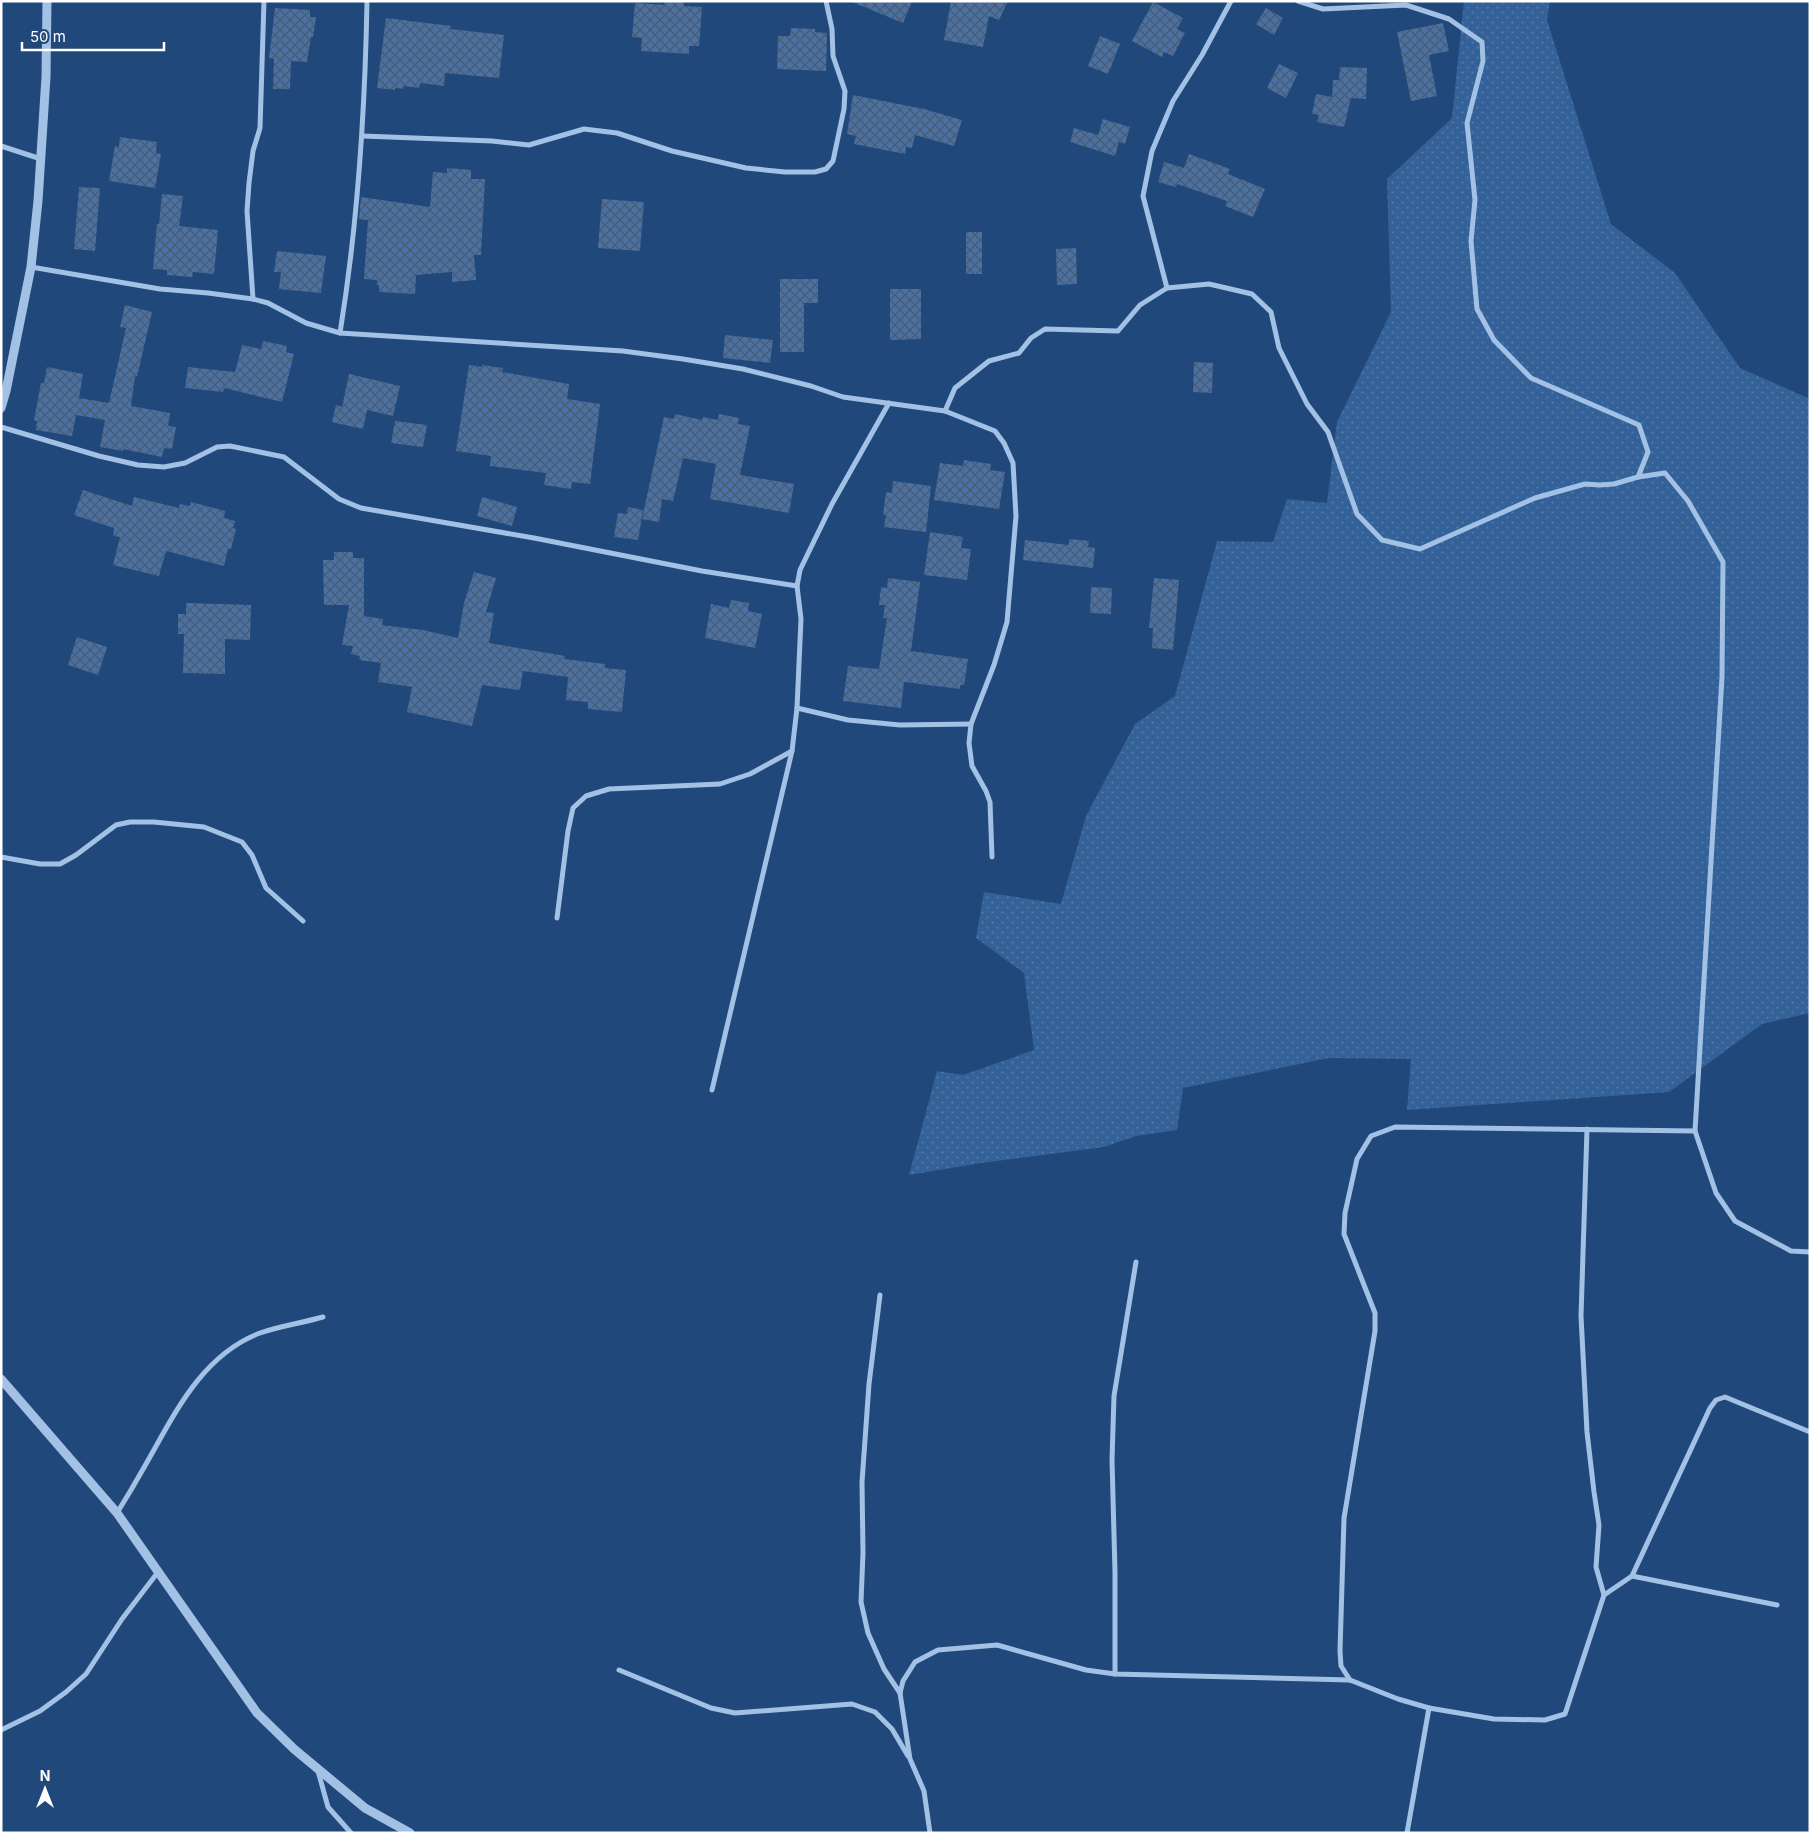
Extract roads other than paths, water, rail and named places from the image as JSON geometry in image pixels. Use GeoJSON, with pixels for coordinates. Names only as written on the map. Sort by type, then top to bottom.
{"type":"FeatureCollection","features":[{"type":"Feature","properties":{"kind":"street"},"geometry":{"type":"LineString","coordinates":[[1,408],[31,267],[46,77],[47,1]]}},
{"type":"Feature","properties":{"kind":"street"},"geometry":{"type":"LineString","coordinates":[[253,299],[247,211],[253,151],[260,128],[264,1]]}},
{"type":"Feature","properties":{"kind":"street"},"geometry":{"type":"LineString","coordinates":[[340,333],[350,274],[363,136],[367,1]]}},
{"type":"Feature","properties":{"kind":"street"},"geometry":{"type":"LineString","coordinates":[[363,136],[492,140],[529,145],[584,129],[617,133],[672,151],[746,168],[786,172],[815,172],[826,169],[833,161],[844,110],[845,91],[833,56],[832,29],[826,1]]}},
{"type":"Feature","properties":{"kind":"street"},"geometry":{"type":"LineString","coordinates":[[1167,288],[1143,196],[1152,151],[1172,101],[1202,54],[1231,1]]}},
{"type":"Feature","properties":{"kind":"street"},"geometry":{"type":"LineString","coordinates":[[1298,1],[1323,9],[1406,5],[1449,19],[1482,42],[1483,61],[1467,123],[1475,200],[1471,241],[1478,309],[1494,340],[1531,378],[1639,424],[1648,452],[1638,477]]}},
{"type":"Feature","properties":{"kind":"street"},"geometry":{"type":"LineString","coordinates":[[1380,6],[1385,1]]}},
{"type":"Feature","properties":{"kind":"street"},"geometry":{"type":"LineString","coordinates":[[1,146],[41,159]]}},
{"type":"Feature","properties":{"kind":"street"},"geometry":{"type":"LineString","coordinates":[[31,267],[160,289],[253,299],[268,303],[306,323],[340,333],[623,351],[743,369],[812,386],[844,397],[945,411],[995,430],[1004,443],[1013,463],[1016,516],[1007,622],[994,665],[970,724],[969,743],[972,766],[990,802],[992,857]]}},
{"type":"Feature","properties":{"kind":"street"},"geometry":{"type":"LineString","coordinates":[[945,411],[955,388],[989,362],[1018,353],[1031,338],[1044,329],[1118,331],[1140,305],[1167,288],[1209,284],[1252,294],[1271,312],[1279,348],[1307,404],[1328,432],[1357,514],[1382,540],[1420,549],[1535,498],[1585,484],[1607,484],[1665,473],[1688,501],[1723,562],[1722,677],[1695,1131],[1716,1193],[1735,1221],[1790,1251],[1810,1252]]}},
{"type":"Feature","properties":{"kind":"street"},"geometry":{"type":"LineString","coordinates":[[712,1090],[792,751],[797,708],[801,619],[797,586],[800,570],[832,504],[889,403]]}},
{"type":"Feature","properties":{"kind":"street"},"geometry":{"type":"LineString","coordinates":[[1,427],[99,456],[138,465],[164,467],[185,463],[217,448],[230,446],[246,448],[284,456],[339,499],[361,508],[534,538],[702,571],[797,586]]}},
{"type":"Feature","properties":{"kind":"street"},"geometry":{"type":"LineString","coordinates":[[797,708],[848,720],[900,725],[970,724]]}},
{"type":"Feature","properties":{"kind":"street"},"geometry":{"type":"LineString","coordinates":[[557,918],[568,831],[573,808],[586,796],[609,789],[720,784],[750,774],[792,751]]}},
{"type":"Feature","properties":{"kind":"street"},"geometry":{"type":"LineString","coordinates":[[1,857],[40,864],[60,864],[76,855],[116,825],[130,822],[154,822],[204,828],[242,842],[252,855],[266,888],[303,921]]}},
{"type":"Feature","properties":{"kind":"street"},"geometry":{"type":"LineString","coordinates":[[1350,1680],[1341,1666],[1340,1651],[1344,1518],[1375,1331],[1375,1313],[1344,1234],[1345,1213],[1357,1160],[1371,1136],[1395,1126],[1695,1131]]}},
{"type":"Feature","properties":{"kind":"street"},"geometry":{"type":"LineString","coordinates":[[910,1759],[900,1693],[903,1681],[915,1662],[938,1650],[996,1645],[1086,1670],[1114,1674],[1350,1680],[1398,1699],[1429,1708],[1494,1719],[1545,1720],[1565,1714],[1604,1595],[1596,1566],[1599,1525],[1587,1432],[1581,1316],[1587,1129]]}},
{"type":"Feature","properties":{"kind":"street"},"geometry":{"type":"LineString","coordinates":[[1114,1674],[1116,1572],[1112,1460],[1114,1396],[1136,1262]]}},
{"type":"Feature","properties":{"kind":"street"},"geometry":{"type":"LineString","coordinates":[[880,1295],[869,1384],[862,1482],[863,1553],[861,1602],[872,1642],[884,1670],[900,1693]]}},
{"type":"Feature","properties":{"kind":"street"},"geometry":{"type":"LineString","coordinates":[[117,1514],[170,1421],[194,1384],[214,1361],[236,1345],[260,1333],[323,1317]]}},
{"type":"Feature","properties":{"kind":"street"},"geometry":{"type":"LineString","coordinates":[[1,1379],[117,1514],[257,1713],[294,1750],[365,1808],[410,1833]]}},
{"type":"Feature","properties":{"kind":"street"},"geometry":{"type":"LineString","coordinates":[[1604,1595],[1632,1576],[1710,1408],[1716,1400],[1725,1397],[1810,1432]]}},
{"type":"Feature","properties":{"kind":"street"},"geometry":{"type":"LineString","coordinates":[[1,1730],[40,1710],[66,1692],[86,1674],[122,1619],[158,1572]]}},
{"type":"Feature","properties":{"kind":"street"},"geometry":{"type":"LineString","coordinates":[[1632,1576],[1777,1605]]}},
{"type":"Feature","properties":{"kind":"street"},"geometry":{"type":"LineString","coordinates":[[619,1670],[711,1708],[735,1713],[852,1704],[876,1712],[892,1729],[910,1759],[924,1791],[930,1833]]}},
{"type":"Feature","properties":{"kind":"street"},"geometry":{"type":"LineString","coordinates":[[1406,1833],[1429,1708]]}},
{"type":"Feature","properties":{"kind":"street"},"geometry":{"type":"LineString","coordinates":[[317,1768],[328,1807],[351,1833]]}}]}
